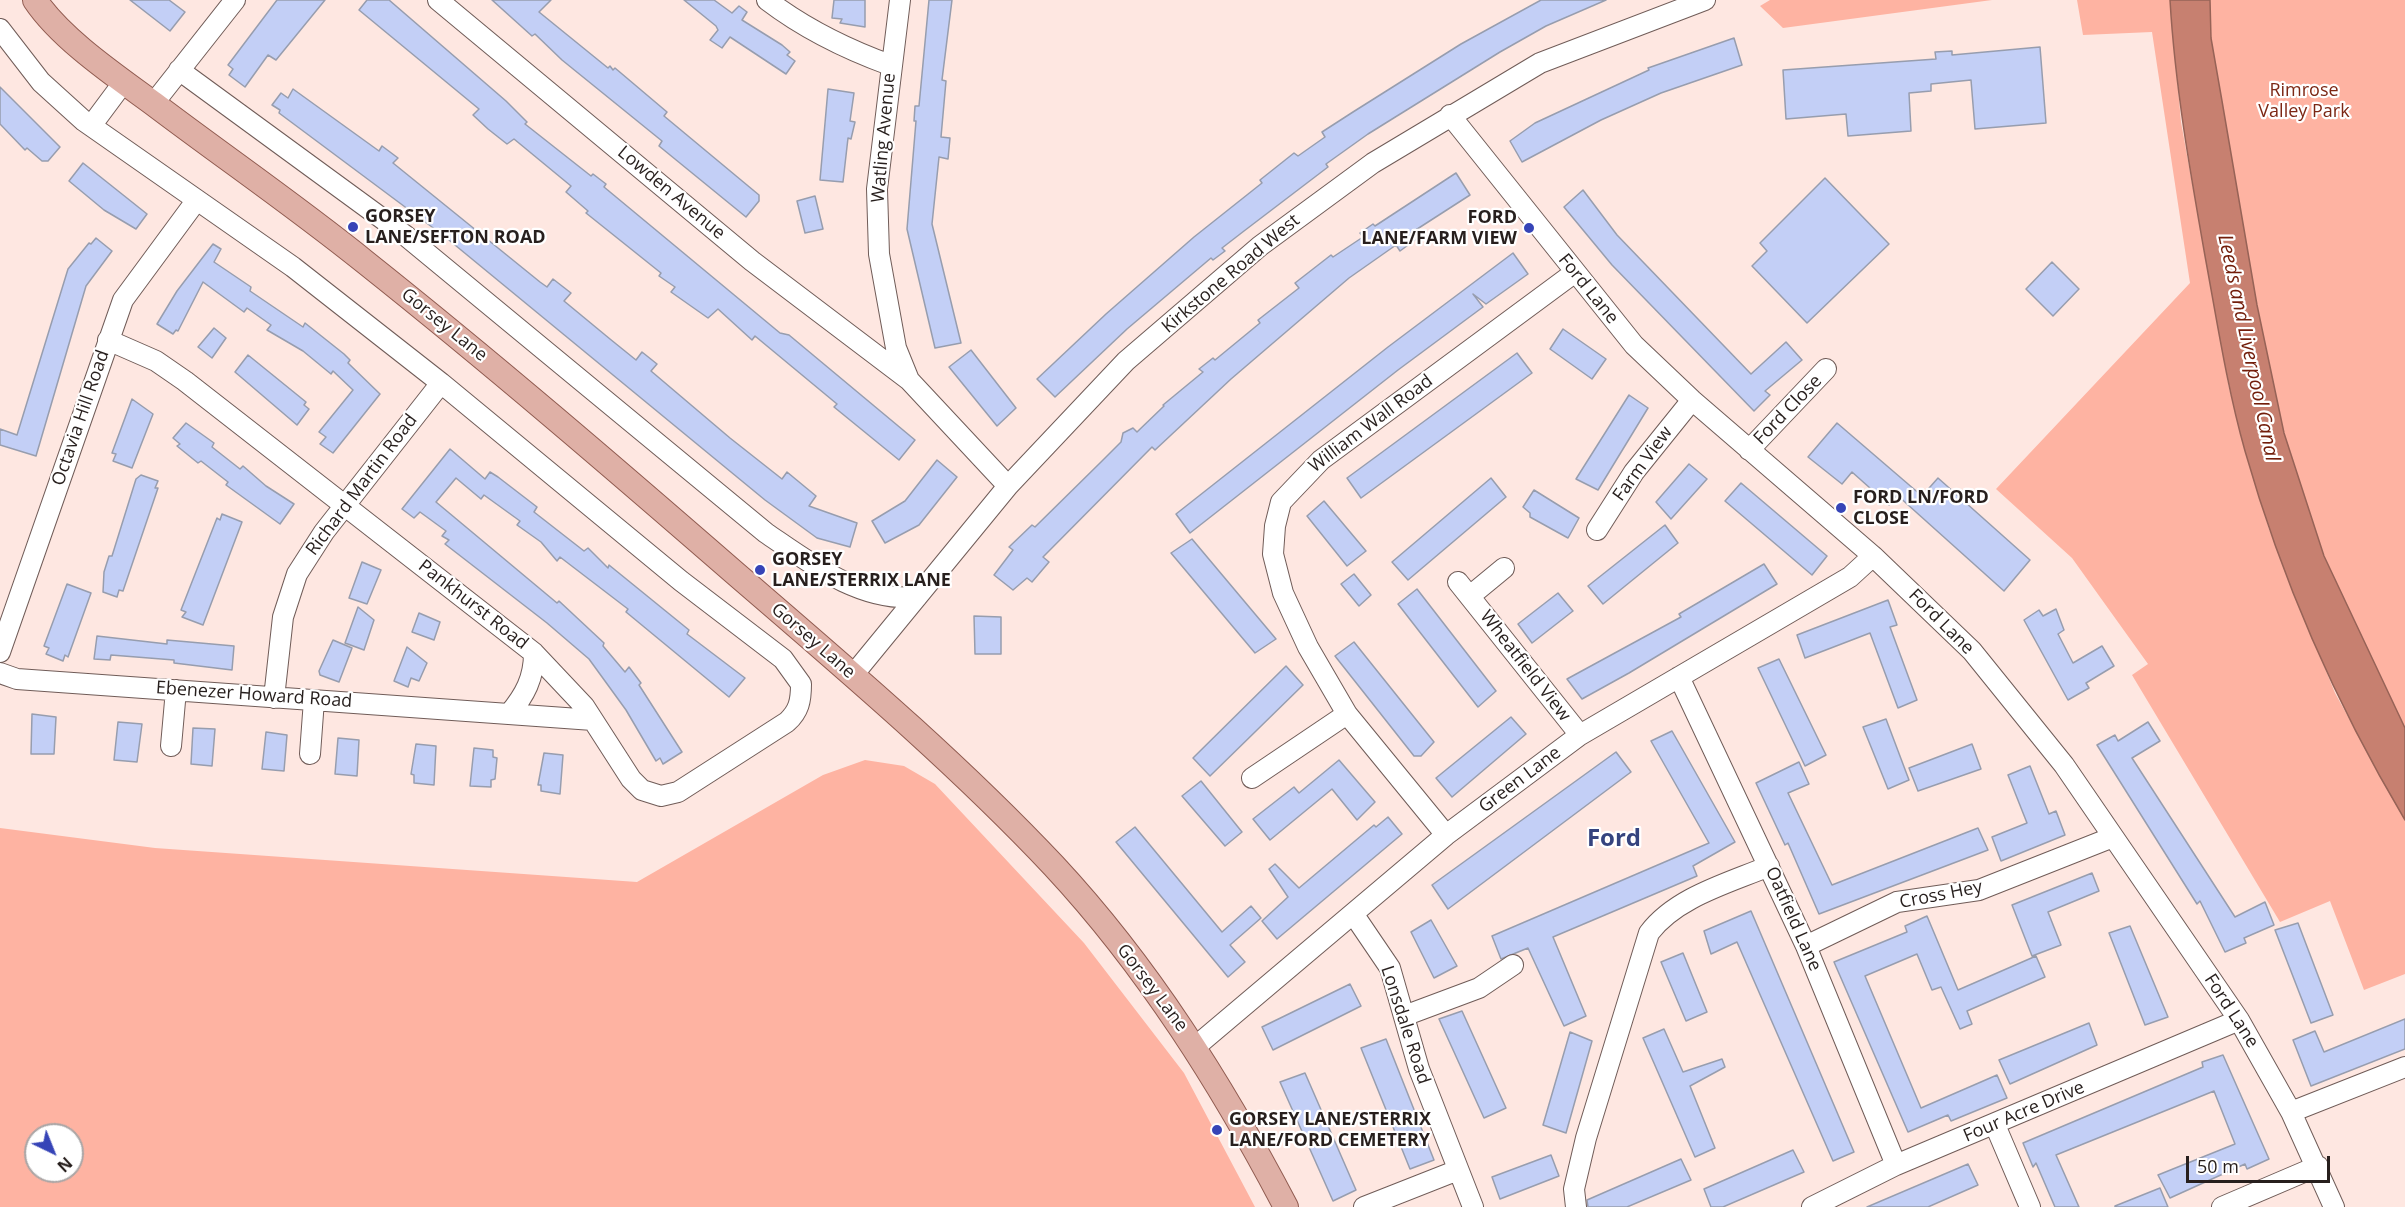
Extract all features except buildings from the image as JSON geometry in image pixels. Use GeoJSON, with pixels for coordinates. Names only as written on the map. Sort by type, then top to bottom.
{"type":"FeatureCollection","features":[{"type":"Feature","properties":{"kind":"main road","name":"Gorsey Lane"},"geometry":{"type":"LineString","coordinates":[[35,0],[88,54],[123,82],[310,218],[526,392],[956,767],[1056,868],[1113,936],[1196,1047],[1286,1207]]}},
{"type":"Feature","properties":{"kind":"street"},"geometry":{"type":"LineString","coordinates":[[153,104],[235,0]]}},
{"type":"Feature","properties":{"kind":"street","name":"Lowden Avenue"},"geometry":{"type":"LineString","coordinates":[[438,0],[752,261],[909,380]]}},
{"type":"Feature","properties":{"kind":"street"},"geometry":{"type":"LineString","coordinates":[[767,0],[817,33],[852,51],[891,65]]}},
{"type":"Feature","properties":{"kind":"street","name":"Watling Avenue"},"geometry":{"type":"LineString","coordinates":[[900,0],[876,189],[879,254],[896,348],[909,380],[1008,486]]}},
{"type":"Feature","properties":{"kind":"street","name":"Kirkstone Road West"},"geometry":{"type":"LineString","coordinates":[[853,675],[1008,486],[1126,361],[1260,246],[1373,162],[1540,63],[1706,0]]}},
{"type":"Feature","properties":{"kind":"street","name":"Gorsey Lane"},"geometry":{"type":"LineString","coordinates":[[0,29],[41,82],[91,126],[293,267],[441,383],[681,581],[783,659],[798,676],[801,696]]}},
{"type":"Feature","properties":{"kind":"street"},"geometry":{"type":"LineString","coordinates":[[179,70],[406,236],[766,532],[807,561],[849,584],[900,598],[917,597]]}},
{"type":"Feature","properties":{"kind":"street"},"geometry":{"type":"LineString","coordinates":[[91,126],[123,82]]}},
{"type":"Feature","properties":{"kind":"street","name":"Ford Lane"},"geometry":{"type":"LineString","coordinates":[[1450,115],[1574,273],[1634,345],[1692,400],[1873,556],[1972,651],[2064,765],[2239,1020],[2291,1112],[2318,1166],[2334,1207]]}},
{"type":"Feature","properties":{"kind":"street","name":"Octavia Hill Road"},"geometry":{"type":"LineString","coordinates":[[0,652],[123,300],[196,201]]}},
{"type":"Feature","properties":{"kind":"street","name":"William Wall Road"},"geometry":{"type":"LineString","coordinates":[[1446,835],[1347,714],[1308,647],[1283,593],[1273,554],[1275,526],[1281,502],[1321,460],[1574,273]]}},
{"type":"Feature","properties":{"kind":"street","name":"Pankhurst Road"},"geometry":{"type":"LineString","coordinates":[[108,340],[156,361],[534,653],[567,686],[593,720],[631,779],[651,795],[670,796],[686,788],[787,722],[795,714],[801,696]]}},
{"type":"Feature","properties":{"kind":"street","name":"Ford Close"},"geometry":{"type":"LineString","coordinates":[[1749,450],[1826,369]]}},
{"type":"Feature","properties":{"kind":"street","name":"Richard Martin Road"},"geometry":{"type":"LineString","coordinates":[[274,698],[282,626],[289,595],[308,554],[441,383]]}},
{"type":"Feature","properties":{"kind":"street","name":"Farm View"},"geometry":{"type":"LineString","coordinates":[[1597,530],[1634,472],[1692,400]]}},
{"type":"Feature","properties":{"kind":"street","name":"Green Lane"},"geometry":{"type":"LineString","coordinates":[[1196,1047],[1446,835],[1580,735],[1850,577],[1873,556]]}},
{"type":"Feature","properties":{"kind":"street","name":"Wheatfield View"},"geometry":{"type":"LineString","coordinates":[[1504,568],[1464,589],[1580,735]]}},
{"type":"Feature","properties":{"kind":"street"},"geometry":{"type":"LineString","coordinates":[[509,714],[528,688],[534,670],[534,653]]}},
{"type":"Feature","properties":{"kind":"street","name":"Ebenezer Howard Road"},"geometry":{"type":"LineString","coordinates":[[0,673],[17,679],[593,720]]}},
{"type":"Feature","properties":{"kind":"street","name":"Oatfield Lane"},"geometry":{"type":"LineString","coordinates":[[1679,677],[1806,946],[1896,1165]]}},
{"type":"Feature","properties":{"kind":"street"},"geometry":{"type":"LineString","coordinates":[[171,746],[176,690]]}},
{"type":"Feature","properties":{"kind":"street"},"geometry":{"type":"LineString","coordinates":[[310,754],[314,699]]}},
{"type":"Feature","properties":{"kind":"street"},"geometry":{"type":"LineString","coordinates":[[1252,778],[1347,714]]}},
{"type":"Feature","properties":{"kind":"street","name":"Cross Hey"},"geometry":{"type":"LineString","coordinates":[[1806,946],[1897,902],[1979,890],[2113,837]]}},
{"type":"Feature","properties":{"kind":"street"},"geometry":{"type":"LineString","coordinates":[[1576,1207],[1574,1189],[1586,1138],[1649,933],[1661,917],[1711,890],[1770,866]]}},
{"type":"Feature","properties":{"kind":"street","name":"Lonsdale Road"},"geometry":{"type":"LineString","coordinates":[[1354,915],[1390,968],[1419,1069],[1473,1207]]}},
{"type":"Feature","properties":{"kind":"street"},"geometry":{"type":"LineString","coordinates":[[1404,1016],[1479,988],[1513,965]]}},
{"type":"Feature","properties":{"kind":"street","name":"Four Acre Drive"},"geometry":{"type":"LineString","coordinates":[[1812,1207],[1896,1165],[2239,1020]]}},
{"type":"Feature","properties":{"kind":"street"},"geometry":{"type":"LineString","coordinates":[[2291,1112],[2405,1067]]}},
{"type":"Feature","properties":{"kind":"street"},"geometry":{"type":"LineString","coordinates":[[1995,1125],[2030,1207]]}},
{"type":"Feature","properties":{"kind":"street"},"geometry":{"type":"LineString","coordinates":[[2222,1207],[2318,1166]]}},
{"type":"Feature","properties":{"kind":"street"},"geometry":{"type":"LineString","coordinates":[[1364,1207],[1458,1170]]}},
{"type":"Feature","properties":{"kind":"green space"},"geometry":{"type":"Polygon","coordinates":[[[1770,0],[1992,0],[1783,28],[1760,6],[1770,0]]]}},
{"type":"Feature","properties":{"kind":"green space"},"geometry":{"type":"Polygon","coordinates":[[[2077,0],[2170,0],[2181,122],[2229,388],[2245,450],[2269,529],[2335,693],[2405,820],[2405,974],[2364,990],[2330,901],[2280,922],[2132,675],[2148,664],[2072,558],[1996,489],[2190,283],[2152,32],[2083,35],[2077,0]]]}},
{"type":"Feature","properties":{"kind":"green space","name":"Rimrose Valley Park"},"geometry":{"type":"Polygon","coordinates":[[[2192,0],[2405,0],[2405,781],[2301,554],[2192,0]]]}},
{"type":"Feature","properties":{"kind":"green space"},"geometry":{"type":"Polygon","coordinates":[[[865,760],[904,766],[935,784],[1084,943],[1184,1073],[1255,1207],[0,1207],[0,828],[155,848],[637,882],[823,775],[865,760]]]}},
{"type":"Feature","properties":{"kind":"water","name":"Leeds and Liverpool Canal"},"geometry":{"type":"Polygon","coordinates":[[[2170,0],[2210,0],[2211,38],[2257,305],[2284,433],[2324,556],[2405,728],[2405,820],[2356,732],[2313,641],[2276,547],[2245,451],[2223,354],[2194,192],[2179,96],[2170,0]]]}},
{"type":"Feature","properties":{"kind":"place","name":"GORSEY LANE/SEFTON ROAD"},"geometry":{"type":"Point","coordinates":[353,227]}},
{"type":"Feature","properties":{"kind":"place","name":"FORD LANE/FARM VIEW"},"geometry":{"type":"Point","coordinates":[1529,228]}},
{"type":"Feature","properties":{"kind":"place","name":"FORD LN/FORD CLOSE"},"geometry":{"type":"Point","coordinates":[1841,508]}},
{"type":"Feature","properties":{"kind":"place","name":"GORSEY LANE/STERRIX LANE"},"geometry":{"type":"Point","coordinates":[760,570]}},
{"type":"Feature","properties":{"kind":"place","name":"GORSEY LANE/STERRIX LANE/FORD CEMETERY"},"geometry":{"type":"Point","coordinates":[1217,1130]}},
{"type":"Feature","properties":{"kind":"district","name":"Ford"},"geometry":{"type":"Point","coordinates":[1614,839]}}]}
